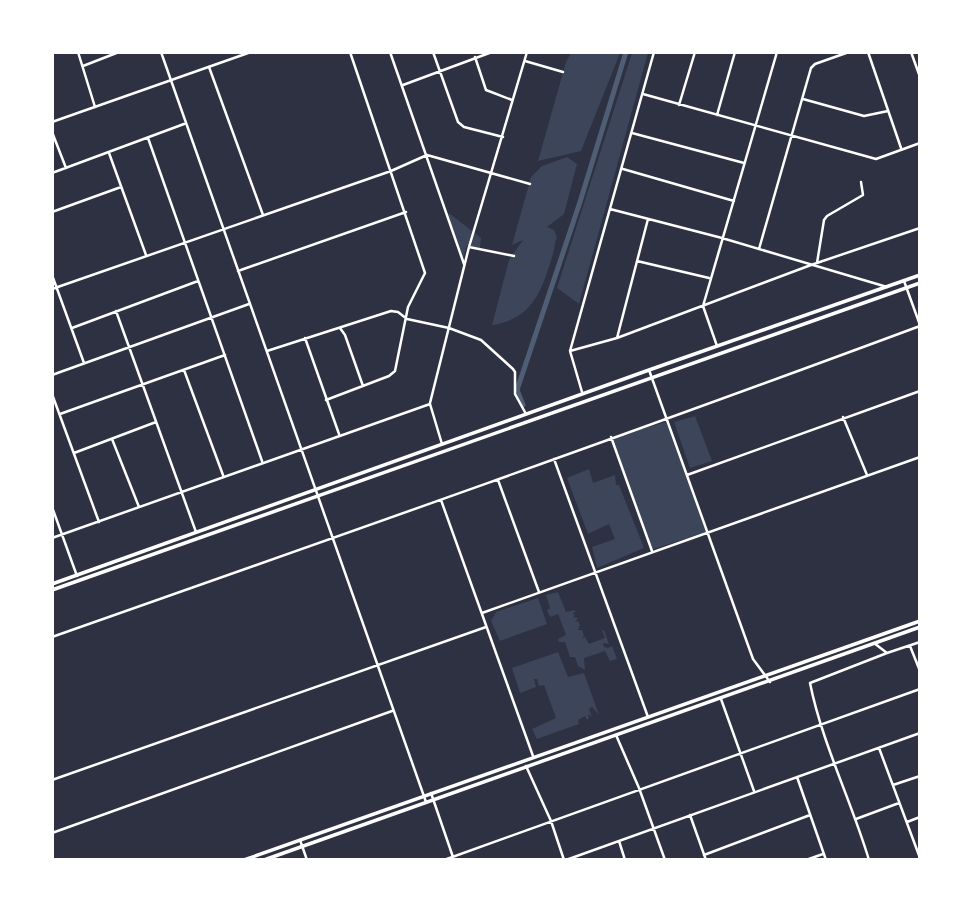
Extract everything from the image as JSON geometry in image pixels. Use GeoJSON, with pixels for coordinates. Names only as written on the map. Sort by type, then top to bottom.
{"type":"FeatureCollection","features":[{"type":"Feature","properties":{"kind":"main road"},"geometry":{"type":"LineString","coordinates":[[52,584],[919,275]]}},
{"type":"Feature","properties":{"kind":"main road"},"geometry":{"type":"LineString","coordinates":[[52,590],[919,282]]}},
{"type":"Feature","properties":{"kind":"main road"},"geometry":{"type":"LineString","coordinates":[[244,859],[919,621]]}},
{"type":"Feature","properties":{"kind":"main road"},"geometry":{"type":"LineString","coordinates":[[264,859],[919,627]]}},
{"type":"Feature","properties":{"kind":"street"},"geometry":{"type":"LineString","coordinates":[[78,52],[95,107]]}},
{"type":"Feature","properties":{"kind":"street"},"geometry":{"type":"LineString","coordinates":[[83,66],[119,52]]}},
{"type":"Feature","properties":{"kind":"street"},"geometry":{"type":"LineString","coordinates":[[161,52],[184,124],[426,803]]}},
{"type":"Feature","properties":{"kind":"street"},"geometry":{"type":"LineString","coordinates":[[52,122],[251,52]]}},
{"type":"Feature","properties":{"kind":"street"},"geometry":{"type":"LineString","coordinates":[[327,400],[389,376],[395,371],[408,319],[408,307],[425,273],[349,52]]}},
{"type":"Feature","properties":{"kind":"street"},"geometry":{"type":"LineString","coordinates":[[390,52],[464,266]]}},
{"type":"Feature","properties":{"kind":"street"},"geometry":{"type":"LineString","coordinates":[[433,52],[458,122],[464,127],[503,137]]}},
{"type":"Feature","properties":{"kind":"street"},"geometry":{"type":"LineString","coordinates":[[402,85],[492,52]]}},
{"type":"Feature","properties":{"kind":"street"},"geometry":{"type":"LineString","coordinates":[[442,443],[430,404],[468,247],[527,52]]}},
{"type":"Feature","properties":{"kind":"street"},"geometry":{"type":"LineString","coordinates":[[583,394],[570,351],[654,52]]}},
{"type":"Feature","properties":{"kind":"street"},"geometry":{"type":"LineString","coordinates":[[679,105],[695,52]]}},
{"type":"Feature","properties":{"kind":"street"},"geometry":{"type":"LineString","coordinates":[[717,115],[735,52]]}},
{"type":"Feature","properties":{"kind":"street"},"geometry":{"type":"LineString","coordinates":[[717,346],[703,306],[777,52]]}},
{"type":"Feature","properties":{"kind":"street"},"geometry":{"type":"LineString","coordinates":[[759,249],[812,66],[849,52]]}},
{"type":"Feature","properties":{"kind":"street"},"geometry":{"type":"LineString","coordinates":[[868,52],[902,149]]}},
{"type":"Feature","properties":{"kind":"street"},"geometry":{"type":"LineString","coordinates":[[911,52],[919,77]]}},
{"type":"Feature","properties":{"kind":"street"},"geometry":{"type":"LineString","coordinates":[[475,57],[485,90],[513,100]]}},
{"type":"Feature","properties":{"kind":"street"},"geometry":{"type":"LineString","coordinates":[[525,61],[564,72]]}},
{"type":"Feature","properties":{"kind":"street"},"geometry":{"type":"LineString","coordinates":[[209,67],[263,215]]}},
{"type":"Feature","properties":{"kind":"street"},"geometry":{"type":"LineString","coordinates":[[643,94],[876,159],[919,143]]}},
{"type":"Feature","properties":{"kind":"street"},"geometry":{"type":"LineString","coordinates":[[803,99],[864,116],[888,111]]}},
{"type":"Feature","properties":{"kind":"street"},"geometry":{"type":"LineString","coordinates":[[52,173],[184,124]]}},
{"type":"Feature","properties":{"kind":"street"},"geometry":{"type":"LineString","coordinates":[[52,132],[66,168]]}},
{"type":"Feature","properties":{"kind":"street"},"geometry":{"type":"LineString","coordinates":[[632,133],[744,163]]}},
{"type":"Feature","properties":{"kind":"street"},"geometry":{"type":"LineString","coordinates":[[148,138],[262,462]]}},
{"type":"Feature","properties":{"kind":"street"},"geometry":{"type":"LineString","coordinates":[[109,153],[146,256]]}},
{"type":"Feature","properties":{"kind":"street"},"geometry":{"type":"LineString","coordinates":[[55,289],[391,171],[426,155],[530,184]]}},
{"type":"Feature","properties":{"kind":"street"},"geometry":{"type":"LineString","coordinates":[[622,169],[734,201]]}},
{"type":"Feature","properties":{"kind":"street"},"geometry":{"type":"LineString","coordinates":[[817,262],[824,220],[863,195],[861,182]]}},
{"type":"Feature","properties":{"kind":"street"},"geometry":{"type":"LineString","coordinates":[[52,212],[121,187]]}},
{"type":"Feature","properties":{"kind":"street"},"geometry":{"type":"LineString","coordinates":[[610,209],[888,287]]}},
{"type":"Feature","properties":{"kind":"street"},"geometry":{"type":"LineString","coordinates":[[238,271],[406,212]]}},
{"type":"Feature","properties":{"kind":"street"},"geometry":{"type":"LineString","coordinates":[[617,338],[648,219]]}},
{"type":"Feature","properties":{"kind":"street"},"geometry":{"type":"LineString","coordinates":[[570,351],[617,338],[817,262],[919,228]]}},
{"type":"Feature","properties":{"kind":"street"},"geometry":{"type":"LineString","coordinates":[[468,247],[514,256]]}},
{"type":"Feature","properties":{"kind":"street"},"geometry":{"type":"LineString","coordinates":[[637,261],[710,279]]}},
{"type":"Feature","properties":{"kind":"street"},"geometry":{"type":"LineString","coordinates":[[52,275],[84,363]]}},
{"type":"Feature","properties":{"kind":"street"},"geometry":{"type":"LineString","coordinates":[[72,328],[198,281]]}},
{"type":"Feature","properties":{"kind":"street"},"geometry":{"type":"LineString","coordinates":[[52,637],[611,437],[667,420],[919,325],[904,281]]}},
{"type":"Feature","properties":{"kind":"street"},"geometry":{"type":"LineString","coordinates":[[52,375],[249,304]]}},
{"type":"Feature","properties":{"kind":"street"},"geometry":{"type":"LineString","coordinates":[[267,351],[391,311],[398,312],[408,319],[449,328],[481,340],[515,372],[514,394],[526,414]]}},
{"type":"Feature","properties":{"kind":"street"},"geometry":{"type":"LineString","coordinates":[[116,312],[196,532]]}},
{"type":"Feature","properties":{"kind":"street"},"geometry":{"type":"LineString","coordinates":[[340,328],[363,386]]}},
{"type":"Feature","properties":{"kind":"street"},"geometry":{"type":"LineString","coordinates":[[305,338],[340,435]]}},
{"type":"Feature","properties":{"kind":"street"},"geometry":{"type":"LineString","coordinates":[[60,414],[225,355]]}},
{"type":"Feature","properties":{"kind":"street"},"geometry":{"type":"LineString","coordinates":[[184,370],[223,476]]}},
{"type":"Feature","properties":{"kind":"street"},"geometry":{"type":"LineString","coordinates":[[649,370],[753,659],[770,681]]}},
{"type":"Feature","properties":{"kind":"street"},"geometry":{"type":"LineString","coordinates":[[687,475],[919,391]]}},
{"type":"Feature","properties":{"kind":"street"},"geometry":{"type":"LineString","coordinates":[[52,394],[99,522]]}},
{"type":"Feature","properties":{"kind":"street"},"geometry":{"type":"LineString","coordinates":[[52,538],[430,404]]}},
{"type":"Feature","properties":{"kind":"street"},"geometry":{"type":"LineString","coordinates":[[843,417],[867,475]]}},
{"type":"Feature","properties":{"kind":"street"},"geometry":{"type":"LineString","coordinates":[[74,453],[157,421]]}},
{"type":"Feature","properties":{"kind":"street"},"geometry":{"type":"LineString","coordinates":[[611,437],[652,551]]}},
{"type":"Feature","properties":{"kind":"street"},"geometry":{"type":"LineString","coordinates":[[112,439],[139,507]]}},
{"type":"Feature","properties":{"kind":"street"},"geometry":{"type":"LineString","coordinates":[[482,613],[919,457]]}},
{"type":"Feature","properties":{"kind":"street"},"geometry":{"type":"LineString","coordinates":[[554,459],[648,717]]}},
{"type":"Feature","properties":{"kind":"street"},"geometry":{"type":"LineString","coordinates":[[497,479],[539,592]]}},
{"type":"Feature","properties":{"kind":"street"},"geometry":{"type":"LineString","coordinates":[[441,500],[533,757]]}},
{"type":"Feature","properties":{"kind":"street"},"geometry":{"type":"LineString","coordinates":[[52,507],[79,581]]}},
{"type":"Feature","properties":{"kind":"street"},"geometry":{"type":"LineString","coordinates":[[52,780],[486,626]]}},
{"type":"Feature","properties":{"kind":"street"},"geometry":{"type":"LineString","coordinates":[[869,859],[821,723],[810,682],[919,642]]}},
{"type":"Feature","properties":{"kind":"street"},"geometry":{"type":"LineString","coordinates":[[874,643],[887,653]]}},
{"type":"Feature","properties":{"kind":"street"},"geometry":{"type":"LineString","coordinates":[[909,646],[919,671]]}},
{"type":"Feature","properties":{"kind":"street"},"geometry":{"type":"LineString","coordinates":[[444,859],[454,858],[639,788],[919,689]]}},
{"type":"Feature","properties":{"kind":"street"},"geometry":{"type":"LineString","coordinates":[[721,699],[754,791]]}},
{"type":"Feature","properties":{"kind":"street"},"geometry":{"type":"LineString","coordinates":[[52,832],[393,711]]}},
{"type":"Feature","properties":{"kind":"street"},"geometry":{"type":"LineString","coordinates":[[526,766],[565,859],[919,733]]}},
{"type":"Feature","properties":{"kind":"street"},"geometry":{"type":"LineString","coordinates":[[616,735],[665,859]]}},
{"type":"Feature","properties":{"kind":"street"},"geometry":{"type":"LineString","coordinates":[[879,748],[919,858]]}},
{"type":"Feature","properties":{"kind":"street"},"geometry":{"type":"LineString","coordinates":[[893,785],[919,776]]}},
{"type":"Feature","properties":{"kind":"street"},"geometry":{"type":"LineString","coordinates":[[797,777],[826,859]]}},
{"type":"Feature","properties":{"kind":"street"},"geometry":{"type":"LineString","coordinates":[[431,793],[454,858]]}},
{"type":"Feature","properties":{"kind":"street"},"geometry":{"type":"LineString","coordinates":[[856,819],[900,803]]}},
{"type":"Feature","properties":{"kind":"street"},"geometry":{"type":"LineString","coordinates":[[690,815],[705,857],[810,815]]}},
{"type":"Feature","properties":{"kind":"street"},"geometry":{"type":"LineString","coordinates":[[907,822],[919,817]]}},
{"type":"Feature","properties":{"kind":"street"},"geometry":{"type":"LineString","coordinates":[[300,840],[307,859]]}},
{"type":"Feature","properties":{"kind":"street"},"geometry":{"type":"LineString","coordinates":[[619,841],[625,859]]}},
{"type":"Feature","properties":{"kind":"street"},"geometry":{"type":"LineString","coordinates":[[806,859],[824,853]]}},
{"type":"Feature","properties":{"kind":"shaded area"},"geometry":{"type":"Polygon","coordinates":[[[571,53],[620,53],[581,151],[538,161],[566,62],[571,53]]]}},
{"type":"Feature","properties":{"kind":"shaded area"},"geometry":{"type":"Polygon","coordinates":[[[632,53],[648,53],[579,304],[557,288],[632,53]]]}},
{"type":"Feature","properties":{"kind":"shaded area"},"geometry":{"type":"Polygon","coordinates":[[[567,157],[577,164],[564,214],[547,227],[554,230],[557,238],[540,290],[527,309],[518,316],[492,325],[509,260],[523,240],[512,245],[531,177],[542,166],[567,157]]]}},
{"type":"Feature","properties":{"kind":"shaded area"},"geometry":{"type":"Polygon","coordinates":[[[449,213],[481,238],[480,248],[467,245],[463,259],[448,216],[449,213]]]}},
{"type":"Feature","properties":{"kind":"shaded area"},"geometry":{"type":"Polygon","coordinates":[[[695,416],[712,461],[690,468],[674,422],[695,416]]]}},
{"type":"Feature","properties":{"kind":"shaded area"},"geometry":{"type":"Polygon","coordinates":[[[666,422],[706,532],[651,550],[611,438],[666,422]]]}},
{"type":"Feature","properties":{"kind":"shaded area"},"geometry":{"type":"Polygon","coordinates":[[[589,469],[593,483],[615,475],[616,485],[619,485],[644,548],[597,568],[592,547],[615,539],[609,524],[588,534],[567,478],[589,469]]]}},
{"type":"Feature","properties":{"kind":"shaded area"},"geometry":{"type":"Polygon","coordinates":[[[558,592],[566,612],[575,610],[572,614],[578,618],[575,622],[578,621],[580,625],[578,628],[581,627],[577,630],[582,630],[584,636],[581,638],[585,637],[589,644],[605,638],[604,630],[609,644],[603,643],[604,647],[612,646],[617,659],[610,661],[605,651],[584,658],[585,670],[578,666],[575,657],[570,657],[565,642],[559,642],[558,639],[566,635],[558,614],[550,617],[547,610],[550,608],[546,595],[558,592]]]}},
{"type":"Feature","properties":{"kind":"shaded area"},"geometry":{"type":"Polygon","coordinates":[[[538,598],[547,624],[500,641],[491,621],[496,612],[538,598]]]}},
{"type":"Feature","properties":{"kind":"shaded area"},"geometry":{"type":"Polygon","coordinates":[[[558,652],[568,677],[584,673],[599,715],[592,707],[589,709],[592,717],[588,714],[587,720],[585,716],[578,720],[579,724],[537,739],[532,729],[556,718],[544,685],[539,686],[537,679],[534,679],[536,687],[520,693],[512,668],[558,652]]]}},
{"type":"Feature","properties":{"kind":"waterway"},"geometry":{"type":"LineString","coordinates":[[523,405],[517,390],[580,202],[626,52]]}}]}
